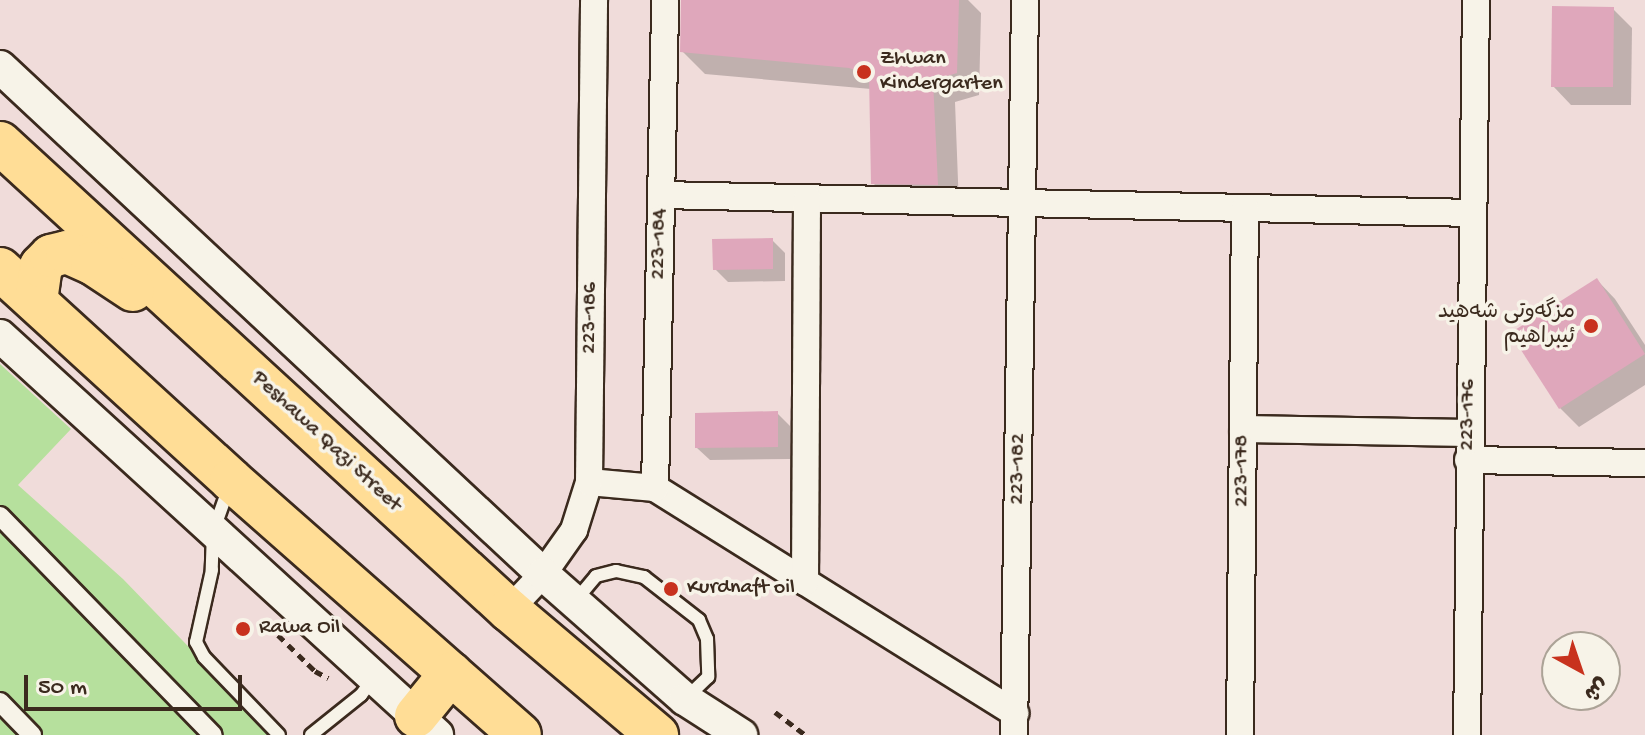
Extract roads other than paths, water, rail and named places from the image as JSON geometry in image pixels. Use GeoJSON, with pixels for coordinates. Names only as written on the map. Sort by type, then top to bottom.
{"type":"FeatureCollection","features":[{"type":"Feature","properties":{"kind":"highway","name":"Peshawa Qazi Street"},"geometry":{"type":"LineString","coordinates":[[1,153],[228,351],[509,610],[657,735]]}},
{"type":"Feature","properties":{"kind":"highway"},"geometry":{"type":"LineString","coordinates":[[36,301],[41,266],[51,256],[67,252],[92,263],[228,351]]}},
{"type":"Feature","properties":{"kind":"highway"},"geometry":{"type":"LineString","coordinates":[[0,269],[231,480],[520,735]]}},
{"type":"Feature","properties":{"kind":"highway"},"geometry":{"type":"LineString","coordinates":[[426,725],[451,673]]}},
{"type":"Feature","properties":{"kind":"street","name":"223-186"},"geometry":{"type":"LineString","coordinates":[[509,610],[543,574],[574,530],[589,482],[594,0]]}},
{"type":"Feature","properties":{"kind":"street","name":"223-184"},"geometry":{"type":"LineString","coordinates":[[655,488],[665,0]]}},
{"type":"Feature","properties":{"kind":"street","name":"223-182"},"geometry":{"type":"LineString","coordinates":[[1015,724],[1025,0]]}},
{"type":"Feature","properties":{"kind":"street","name":"223-176"},"geometry":{"type":"LineString","coordinates":[[1467,735],[1476,0]]}},
{"type":"Feature","properties":{"kind":"street"},"geometry":{"type":"LineString","coordinates":[[0,67],[543,574],[685,699],[741,735]]}},
{"type":"Feature","properties":{"kind":"street"},"geometry":{"type":"LineString","coordinates":[[661,195],[1472,213]]}},
{"type":"Feature","properties":{"kind":"street"},"geometry":{"type":"LineString","coordinates":[[805,582],[807,198]]}},
{"type":"Feature","properties":{"kind":"street","name":"223-178"},"geometry":{"type":"LineString","coordinates":[[1240,735],[1245,208]]}},
{"type":"Feature","properties":{"kind":"street"},"geometry":{"type":"LineString","coordinates":[[0,336],[426,725]]}},
{"type":"Feature","properties":{"kind":"street"},"geometry":{"type":"LineString","coordinates":[[1243,429],[1469,433]]}},
{"type":"Feature","properties":{"kind":"street"},"geometry":{"type":"LineString","coordinates":[[1468,460],[1645,463]]}},
{"type":"Feature","properties":{"kind":"street"},"geometry":{"type":"LineString","coordinates":[[589,482],[655,488],[805,582],[1015,724]]}},
{"type":"Feature","properties":{"kind":"street"},"geometry":{"type":"LineString","coordinates":[[0,516],[213,735]]}},
{"type":"Feature","properties":{"kind":"street"},"geometry":{"type":"LineString","coordinates":[[0,702],[32,735]]}},
{"type":"Feature","properties":{"kind":"lane"},"geometry":{"type":"LineString","coordinates":[[231,480],[213,532],[212,570],[196,642],[204,657],[279,735]]}},
{"type":"Feature","properties":{"kind":"lane"},"geometry":{"type":"LineString","coordinates":[[576,600],[596,576],[616,571],[644,577],[699,620],[707,639],[708,677],[685,699]]}},
{"type":"Feature","properties":{"kind":"lane"},"geometry":{"type":"LineString","coordinates":[[311,735],[361,695],[374,678]]}},
{"type":"Feature","properties":{"kind":"place","name":"Zhwan Kindergarten"},"geometry":{"type":"Point","coordinates":[864,72]}},
{"type":"Feature","properties":{"kind":"place","name":"مزگەوتی شەهید ئیبراهیم"},"geometry":{"type":"Point","coordinates":[1591,326]}},
{"type":"Feature","properties":{"kind":"place","name":"Kurdnaft oil"},"geometry":{"type":"Point","coordinates":[671,589]}},
{"type":"Feature","properties":{"kind":"place","name":"Rawa Oil"},"geometry":{"type":"Point","coordinates":[243,629]}}]}
